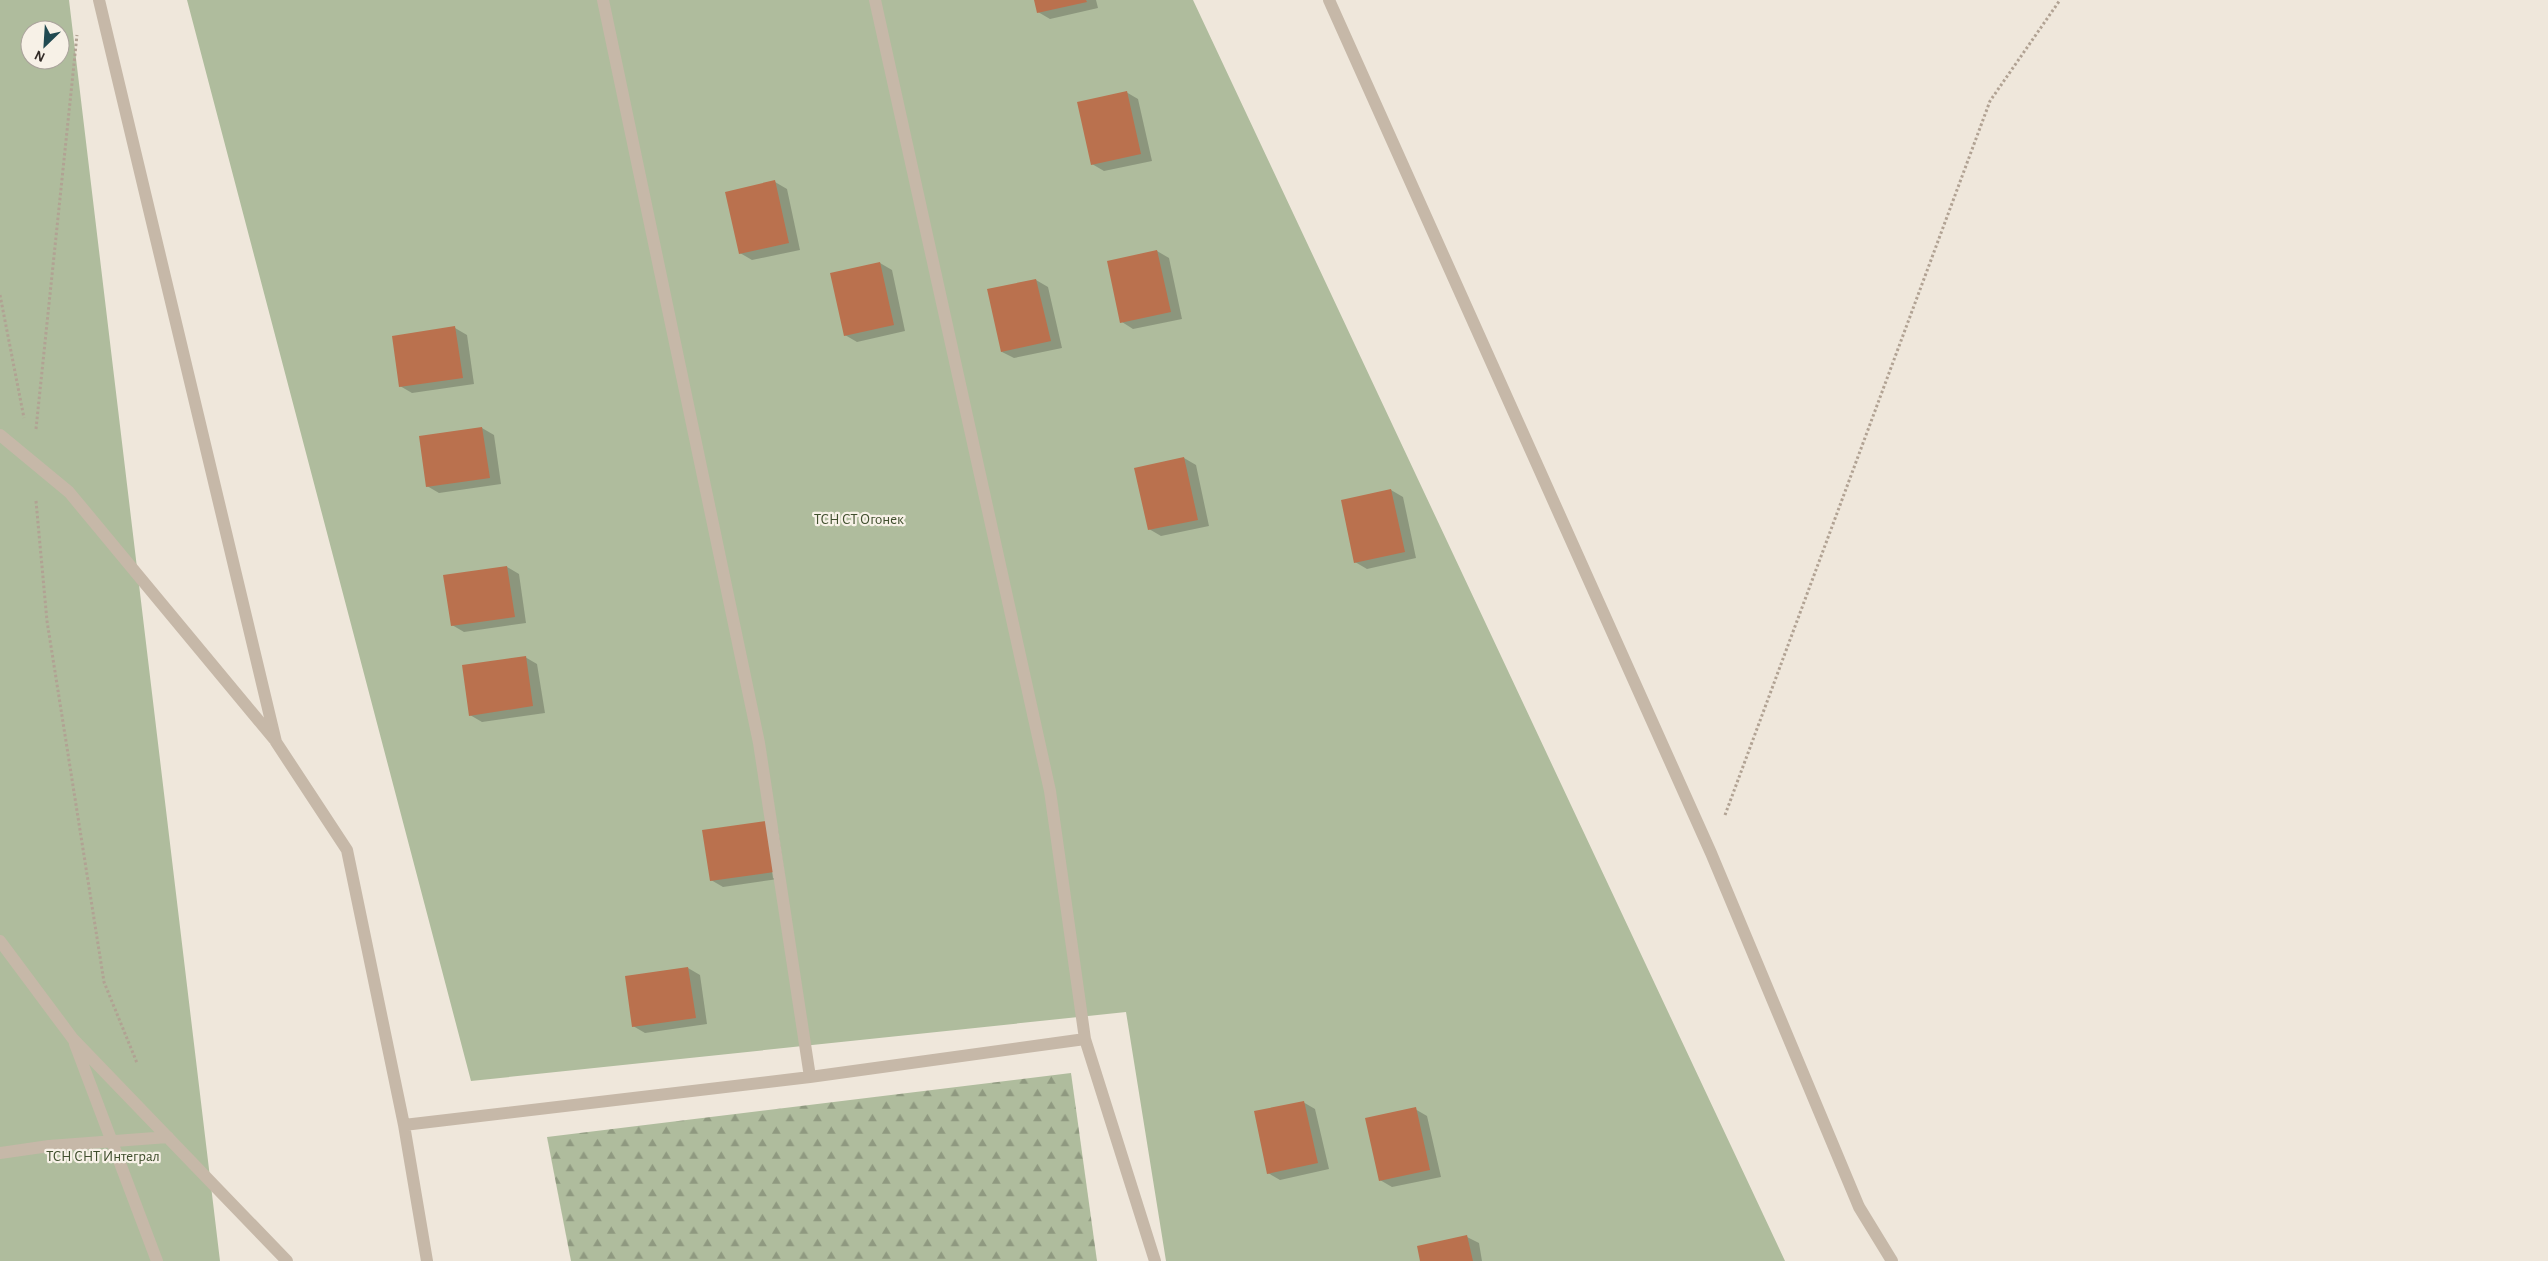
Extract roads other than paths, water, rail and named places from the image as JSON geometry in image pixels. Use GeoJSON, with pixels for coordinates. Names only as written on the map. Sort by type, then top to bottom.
{"type":"FeatureCollection","features":[{"type":"Feature","properties":{"kind":"street"},"geometry":{"type":"LineString","coordinates":[[99,0],[276,742]]}},
{"type":"Feature","properties":{"kind":"street"},"geometry":{"type":"LineString","coordinates":[[603,0],[759,743],[810,1077]]}},
{"type":"Feature","properties":{"kind":"street"},"geometry":{"type":"LineString","coordinates":[[875,0],[1050,791],[1085,1039],[1155,1261]]}},
{"type":"Feature","properties":{"kind":"street"},"geometry":{"type":"LineString","coordinates":[[1330,0],[1711,853],[1859,1207],[1892,1261]]}},
{"type":"Feature","properties":{"kind":"street"},"geometry":{"type":"LineString","coordinates":[[0,435],[70,492],[276,742],[347,850],[404,1125],[426,1261]]}},
{"type":"Feature","properties":{"kind":"street"},"geometry":{"type":"LineString","coordinates":[[0,941],[73,1039],[287,1261]]}},
{"type":"Feature","properties":{"kind":"street"},"geometry":{"type":"LineString","coordinates":[[73,1039],[157,1261]]}},
{"type":"Feature","properties":{"kind":"street"},"geometry":{"type":"LineString","coordinates":[[404,1125],[810,1077],[1085,1039]]}},
{"type":"Feature","properties":{"kind":"street"},"geometry":{"type":"LineString","coordinates":[[0,1153],[168,1137]]}},
{"type":"Feature","properties":{"kind":"park label","name":"ТСН СТ Огонек"},"geometry":{"type":"Point","coordinates":[859,519]}},
{"type":"Feature","properties":{"kind":"park label","name":"ТСН СНТ Интеграл"},"geometry":{"type":"Point","coordinates":[103,1156]}}]}
